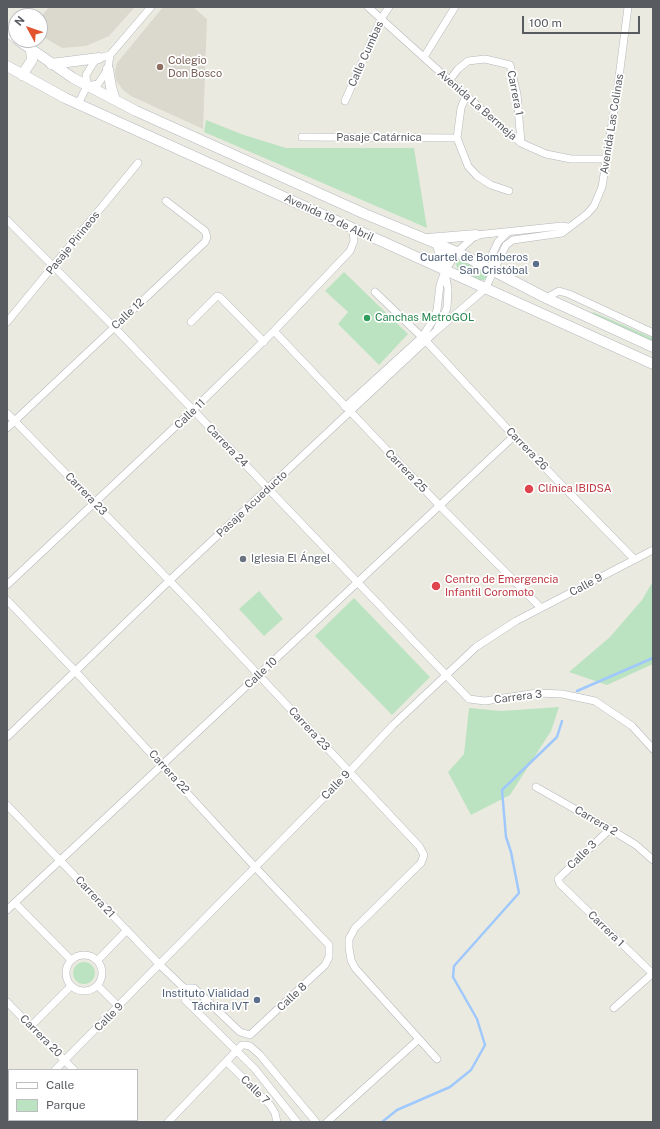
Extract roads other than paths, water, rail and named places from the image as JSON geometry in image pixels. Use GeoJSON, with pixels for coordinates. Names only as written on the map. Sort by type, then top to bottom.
{"type":"FeatureCollection","features":[{"type":"Feature","properties":{"kind":"main road","name":"Avenida 19 de Abril"},"geometry":{"type":"LineString","coordinates":[[28,48],[87,86],[116,100],[358,212],[457,252],[495,270],[511,281],[546,298],[653,347]]}},
{"type":"Feature","properties":{"kind":"main road"},"geometry":{"type":"LineString","coordinates":[[22,75],[32,60],[31,51]]}},
{"type":"Feature","properties":{"kind":"main road"},"geometry":{"type":"LineString","coordinates":[[51,64],[99,58]]}},
{"type":"Feature","properties":{"kind":"main road","name":"Avenida 19 de Abril"},"geometry":{"type":"LineString","coordinates":[[7,66],[78,104],[653,364]]}},
{"type":"Feature","properties":{"kind":"main road"},"geometry":{"type":"LineString","coordinates":[[108,69],[111,87],[116,100]]}},
{"type":"Feature","properties":{"kind":"main road"},"geometry":{"type":"LineString","coordinates":[[423,239],[476,235]]}},
{"type":"Feature","properties":{"kind":"main road"},"geometry":{"type":"LineString","coordinates":[[438,245],[445,271]]}},
{"type":"Feature","properties":{"kind":"street"},"geometry":{"type":"LineString","coordinates":[[87,86],[98,84],[108,69],[110,55],[151,7]]}},
{"type":"Feature","properties":{"kind":"street","name":"Avenida La Bermeja"},"geometry":{"type":"LineString","coordinates":[[368,7],[449,81],[521,143],[546,154],[571,159],[607,159]]}},
{"type":"Feature","properties":{"kind":"street","name":"Calle Cumbas"},"geometry":{"type":"LineString","coordinates":[[345,101],[381,19],[389,7]]}},
{"type":"Feature","properties":{"kind":"street"},"geometry":{"type":"LineString","coordinates":[[424,57],[455,7]]}},
{"type":"Feature","properties":{"kind":"street","name":"Avenida Las Colinas"},"geometry":{"type":"LineString","coordinates":[[495,270],[506,245],[513,240],[562,233],[568,227],[580,221],[594,206],[602,187],[607,159],[628,7]]}},
{"type":"Feature","properties":{"kind":"street"},"geometry":{"type":"LineString","coordinates":[[78,104],[87,86],[86,75],[99,58],[110,55]]}},
{"type":"Feature","properties":{"kind":"street","name":"Carrera 1"},"geometry":{"type":"LineString","coordinates":[[449,81],[458,69],[468,61],[485,59],[510,65],[517,94],[521,143]]}},
{"type":"Feature","properties":{"kind":"street"},"geometry":{"type":"LineString","coordinates":[[466,96],[461,108],[457,138],[468,166],[477,176],[491,185],[509,191]]}},
{"type":"Feature","properties":{"kind":"street","name":"Pasaje Catárnica"},"geometry":{"type":"LineString","coordinates":[[302,137],[457,138]]}},
{"type":"Feature","properties":{"kind":"street","name":"Pasaje Pirineos"},"geometry":{"type":"LineString","coordinates":[[7,322],[138,163]]}},
{"type":"Feature","properties":{"kind":"street","name":"Calle 12"},"geometry":{"type":"LineString","coordinates":[[7,428],[205,242],[207,237],[205,231],[166,201]]}},
{"type":"Feature","properties":{"kind":"street","name":"Carrera 24"},"geometry":{"type":"LineString","coordinates":[[7,220],[53,268],[114,327],[194,410],[445,675]]}},
{"type":"Feature","properties":{"kind":"street"},"geometry":{"type":"LineString","coordinates":[[424,339],[437,310],[440,285],[445,271],[457,252],[476,235],[507,233],[562,226],[568,227]]}},
{"type":"Feature","properties":{"kind":"street","name":"Calle 11"},"geometry":{"type":"LineString","coordinates":[[7,586],[264,342],[350,250],[354,241],[353,229]]}},
{"type":"Feature","properties":{"kind":"street"},"geometry":{"type":"LineString","coordinates":[[495,270],[491,257],[498,242],[507,233]]}},
{"type":"Feature","properties":{"kind":"street","name":"Pasaje Acueducto"},"geometry":{"type":"LineString","coordinates":[[7,737],[268,489],[348,410],[424,339],[436,332],[485,289],[495,270]]}},
{"type":"Feature","properties":{"kind":"street"},"geometry":{"type":"LineString","coordinates":[[436,332],[447,308],[448,289],[445,271]]}},
{"type":"Feature","properties":{"kind":"street"},"geometry":{"type":"LineString","coordinates":[[546,298],[559,291],[569,294],[653,333]]}},
{"type":"Feature","properties":{"kind":"street","name":"Carrera 26"},"geometry":{"type":"LineString","coordinates":[[374,292],[424,339],[514,436],[634,560]]}},
{"type":"Feature","properties":{"kind":"street"},"geometry":{"type":"LineString","coordinates":[[191,322],[217,296],[220,297],[264,342]]}},
{"type":"Feature","properties":{"kind":"street","name":"Carrera 25"},"geometry":{"type":"LineString","coordinates":[[274,331],[440,506],[541,608]]}},
{"type":"Feature","properties":{"kind":"street","name":"Carrera 23"},"geometry":{"type":"LineString","coordinates":[[7,413],[170,581],[419,846],[424,855],[421,863],[355,928],[349,939],[349,948],[351,960],[355,968],[438,1060]]}},
{"type":"Feature","properties":{"kind":"street","name":"Calle 10"},"geometry":{"type":"LineString","coordinates":[[7,910],[162,764],[358,584],[514,436]]}},
{"type":"Feature","properties":{"kind":"street","name":"Calle 9"},"geometry":{"type":"LineString","coordinates":[[56,1069],[256,868],[350,771],[393,724],[476,646],[516,621],[653,550]]}},
{"type":"Feature","properties":{"kind":"street","name":"Carrera 22"},"geometry":{"type":"LineString","coordinates":[[7,600],[162,764],[256,868],[329,945]]}},
{"type":"Feature","properties":{"kind":"street","name":"Carrera 3"},"geometry":{"type":"LineString","coordinates":[[445,675],[469,699],[485,701],[537,693],[562,694],[595,701],[632,726],[653,750]]}},
{"type":"Feature","properties":{"kind":"street","name":"Carrera 2"},"geometry":{"type":"LineString","coordinates":[[536,787],[636,845],[653,860]]}},
{"type":"Feature","properties":{"kind":"street","name":"Carrera 21"},"geometry":{"type":"LineString","coordinates":[[7,804],[160,965],[184,988],[194,988],[240,1032],[250,1035]]}},
{"type":"Feature","properties":{"kind":"street","name":"Calle 3"},"geometry":{"type":"LineString","coordinates":[[560,884],[558,879],[610,829]]}},
{"type":"Feature","properties":{"kind":"street","name":"Carrera 1"},"geometry":{"type":"LineString","coordinates":[[560,884],[653,973]]}},
{"type":"Feature","properties":{"kind":"street"},"geometry":{"type":"LineString","coordinates":[[15,903],[71,960]]}},
{"type":"Feature","properties":{"kind":"street"},"geometry":{"type":"LineString","coordinates":[[98,960],[127,930]]}},
{"type":"Feature","properties":{"kind":"street","name":"Calle 8"},"geometry":{"type":"LineString","coordinates":[[250,1035],[325,965],[329,957],[329,945]]}},
{"type":"Feature","properties":{"kind":"street"},"geometry":{"type":"LineString","coordinates":[[87,954],[98,960],[103,970],[101,981],[98,986],[84,991],[71,986],[66,973],[71,960],[75,956],[87,954]]}},
{"type":"Feature","properties":{"kind":"street"},"geometry":{"type":"LineString","coordinates":[[614,1008],[653,973]]}},
{"type":"Feature","properties":{"kind":"street"},"geometry":{"type":"LineString","coordinates":[[31,1026],[71,986]]}},
{"type":"Feature","properties":{"kind":"street"},"geometry":{"type":"LineString","coordinates":[[98,986],[119,1007]]}},
{"type":"Feature","properties":{"kind":"street","name":"Carrera 21"},"geometry":{"type":"LineString","coordinates":[[184,988],[184,1000],[237,1051],[270,1087],[297,1122]]}},
{"type":"Feature","properties":{"kind":"street","name":"Carrera 20"},"geometry":{"type":"LineString","coordinates":[[7,1002],[73,1069]]}},
{"type":"Feature","properties":{"kind":"street"},"geometry":{"type":"LineString","coordinates":[[250,1035],[250,1046]]}},
{"type":"Feature","properties":{"kind":"street"},"geometry":{"type":"LineString","coordinates":[[327,1122],[419,1039]]}},
{"type":"Feature","properties":{"kind":"street"},"geometry":{"type":"LineString","coordinates":[[168,1122],[242,1045],[250,1046],[280,1077],[316,1122]]}},
{"type":"Feature","properties":{"kind":"street","name":"Calle 7"},"geometry":{"type":"LineString","coordinates":[[227,1062],[270,1105],[275,1113],[277,1122]]}},
{"type":"Feature","properties":{"kind":"waterway"},"geometry":{"type":"LineString","coordinates":[[577,691],[653,658]]}},
{"type":"Feature","properties":{"kind":"waterway"},"geometry":{"type":"LineString","coordinates":[[382,1122],[397,1110],[450,1087],[471,1070],[485,1045],[477,1019],[453,977],[454,966],[519,893],[511,852],[506,837],[502,790],[557,737],[562,721]]}},
{"type":"Feature","properties":{"kind":"place","name":"Colegio Don Bosco"},"geometry":{"type":"Point","coordinates":[160,67]}},
{"type":"Feature","properties":{"kind":"place","name":"Cuartel de Bomberos San Cristóbal"},"geometry":{"type":"Point","coordinates":[536,264]}},
{"type":"Feature","properties":{"kind":"place","name":"Canchas MetroGOL"},"geometry":{"type":"Point","coordinates":[367,318]}},
{"type":"Feature","properties":{"kind":"place","name":"Clínica IBIDSA"},"geometry":{"type":"Point","coordinates":[529,489]}},
{"type":"Feature","properties":{"kind":"place","name":"Iglesia El Ángel"},"geometry":{"type":"Point","coordinates":[243,559]}},
{"type":"Feature","properties":{"kind":"place","name":"Centro de Emergencia Infantil Coromoto"},"geometry":{"type":"Point","coordinates":[436,586]}},
{"type":"Feature","properties":{"kind":"place","name":"Instituto Vialidad Táchira IVT"},"geometry":{"type":"Point","coordinates":[257,1000]}}]}
